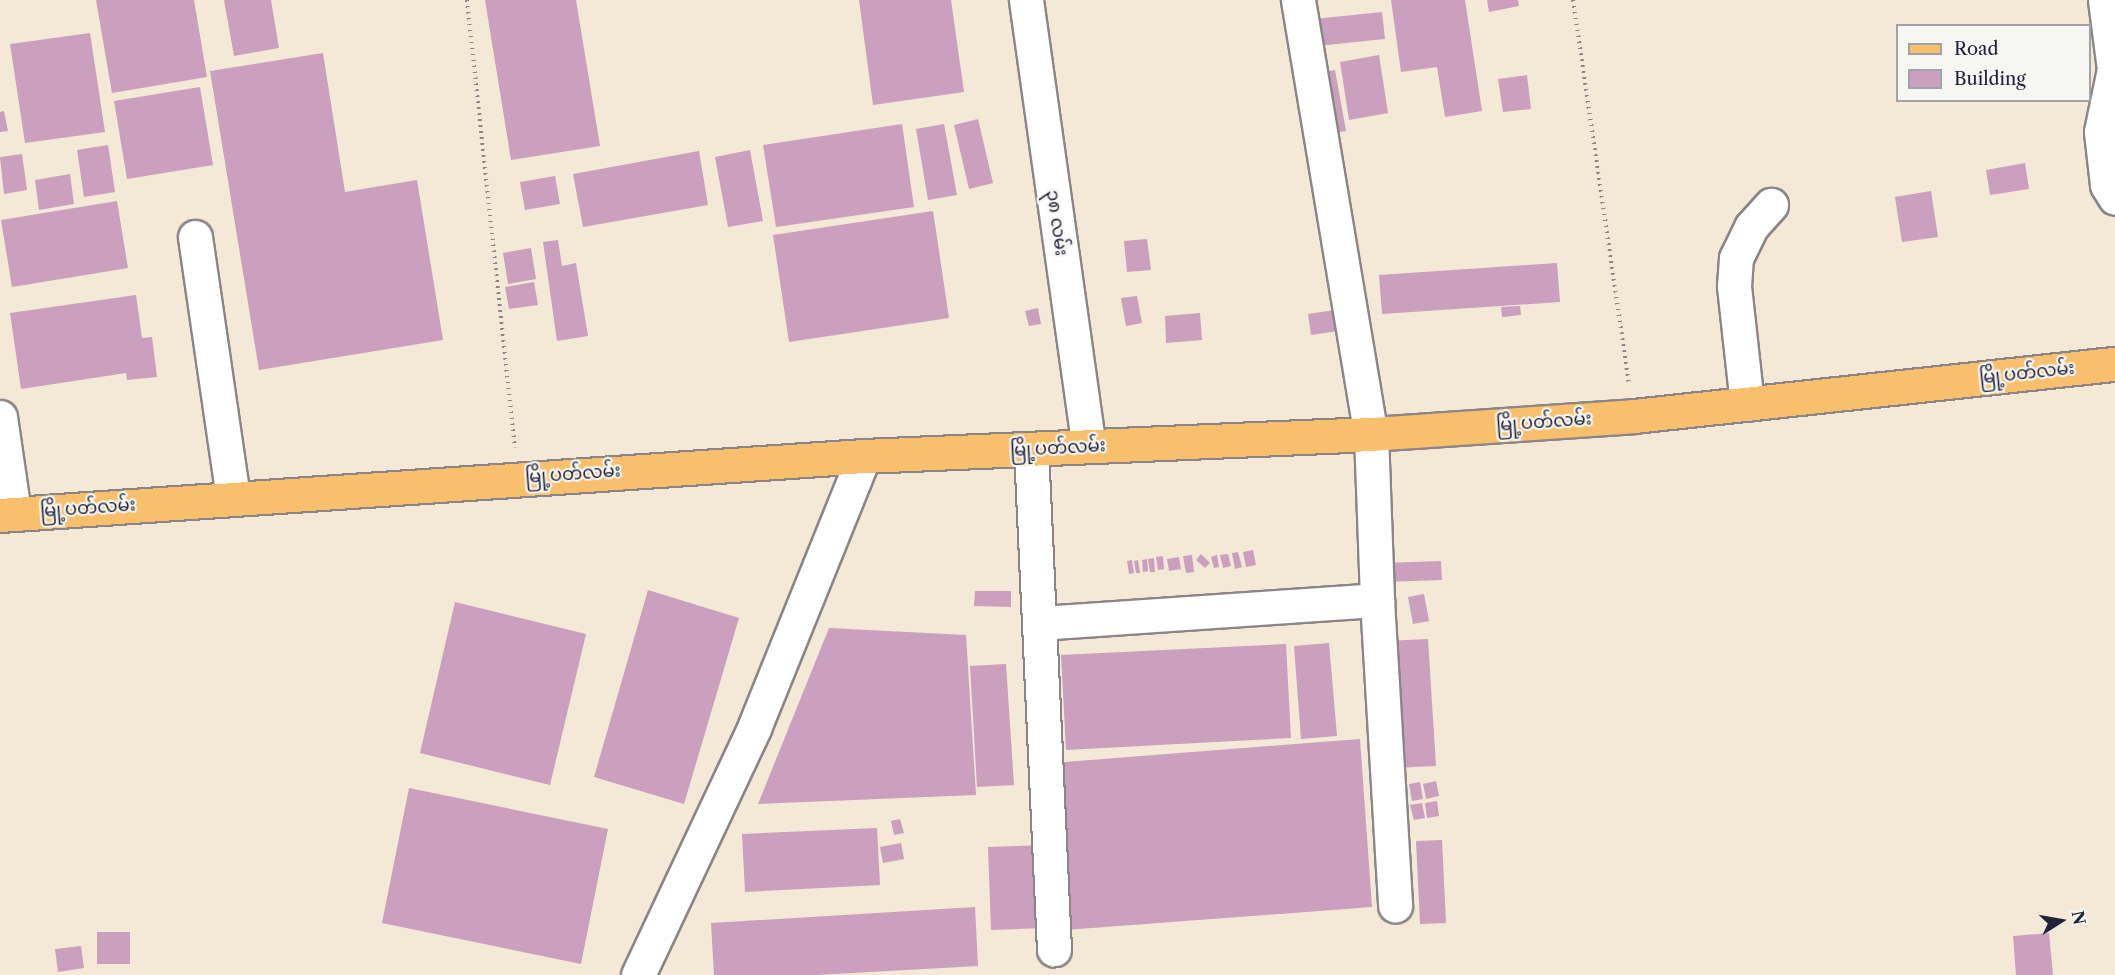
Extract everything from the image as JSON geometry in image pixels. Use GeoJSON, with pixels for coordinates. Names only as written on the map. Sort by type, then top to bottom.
{"type":"FeatureCollection","features":[{"type":"Feature","properties":{"kind":"main road","name":"မြို့ပတ်လမ်း"},"geometry":{"type":"LineString","coordinates":[[7,514],[233,496],[864,456],[1371,434],[1634,416],[2115,364]]}},
{"type":"Feature","properties":{"kind":"street","name":"၃၈ လမ်း"},"geometry":{"type":"LineString","coordinates":[[1026,0],[1089,446]]}},
{"type":"Feature","properties":{"kind":"street"},"geometry":{"type":"LineString","coordinates":[[1298,0],[1371,434],[1377,600],[1395,905]]}},
{"type":"Feature","properties":{"kind":"street"},"geometry":{"type":"LineString","coordinates":[[2105,0],[2114,69],[2101,132],[2107,185],[2115,198]]}},
{"type":"Feature","properties":{"kind":"street"},"geometry":{"type":"LineString","coordinates":[[1747,404],[1734,286],[1736,258],[1751,227],[1771,206]]}},
{"type":"Feature","properties":{"kind":"street"},"geometry":{"type":"LineString","coordinates":[[195,237],[233,496]]}},
{"type":"Feature","properties":{"kind":"street"},"geometry":{"type":"LineString","coordinates":[[0,417],[7,514]]}},
{"type":"Feature","properties":{"kind":"street"},"geometry":{"type":"LineString","coordinates":[[1031,449],[1054,949]]}},
{"type":"Feature","properties":{"kind":"street"},"geometry":{"type":"LineString","coordinates":[[638,975],[754,728],[864,456]]}},
{"type":"Feature","properties":{"kind":"street"},"geometry":{"type":"LineString","coordinates":[[1040,623],[1377,600]]}},
{"type":"Feature","properties":{"kind":"path"},"geometry":{"type":"LineString","coordinates":[[467,0],[518,477]]}},
{"type":"Feature","properties":{"kind":"path"},"geometry":{"type":"LineString","coordinates":[[1574,0],[1634,416]]}},
{"type":"Feature","properties":{"kind":"building"},"geometry":{"type":"Polygon","coordinates":[[[96,0],[194,0],[207,77],[112,93],[96,0]]]}},
{"type":"Feature","properties":{"kind":"building"},"geometry":{"type":"Polygon","coordinates":[[[224,0],[271,0],[279,48],[234,56],[224,0]]]}},
{"type":"Feature","properties":{"kind":"building"},"geometry":{"type":"Polygon","coordinates":[[[485,0],[576,0],[600,146],[511,160],[485,0]]]}},
{"type":"Feature","properties":{"kind":"building"},"geometry":{"type":"Polygon","coordinates":[[[859,0],[951,0],[964,92],[873,105],[859,0]]]}},
{"type":"Feature","properties":{"kind":"building"},"geometry":{"type":"Polygon","coordinates":[[[1391,0],[1465,0],[1482,111],[1445,117],[1437,67],[1401,72],[1391,0]]]}},
{"type":"Feature","properties":{"kind":"building"},"geometry":{"type":"Polygon","coordinates":[[[1487,0],[1518,0],[1519,6],[1489,12],[1487,0]]]}},
{"type":"Feature","properties":{"kind":"building"},"geometry":{"type":"Polygon","coordinates":[[[1382,12],[1385,39],[1317,46],[1314,19],[1382,12]]]}},
{"type":"Feature","properties":{"kind":"building"},"geometry":{"type":"Polygon","coordinates":[[[90,33],[105,132],[25,143],[10,44],[90,33]]]}},
{"type":"Feature","properties":{"kind":"building"},"geometry":{"type":"Polygon","coordinates":[[[323,53],[345,192],[417,180],[443,340],[259,370],[210,71],[323,53]]]}},
{"type":"Feature","properties":{"kind":"building"},"geometry":{"type":"Polygon","coordinates":[[[1379,55],[1388,113],[1349,120],[1340,62],[1379,55]]]}},
{"type":"Feature","properties":{"kind":"building"},"geometry":{"type":"Polygon","coordinates":[[[1335,70],[1346,131],[1333,133],[1321,73],[1335,70]]]}},
{"type":"Feature","properties":{"kind":"building"},"geometry":{"type":"Polygon","coordinates":[[[1527,75],[1531,109],[1503,112],[1498,79],[1527,75]]]}},
{"type":"Feature","properties":{"kind":"building"},"geometry":{"type":"Polygon","coordinates":[[[200,87],[213,165],[127,179],[114,101],[200,87]]]}},
{"type":"Feature","properties":{"kind":"building"},"geometry":{"type":"Polygon","coordinates":[[[4,111],[8,131],[0,132],[0,112],[4,111]]]}},
{"type":"Feature","properties":{"kind":"building"},"geometry":{"type":"Polygon","coordinates":[[[978,119],[993,183],[969,189],[954,125],[978,119]]]}},
{"type":"Feature","properties":{"kind":"building"},"geometry":{"type":"Polygon","coordinates":[[[902,124],[914,207],[776,227],[763,145],[902,124]]]}},
{"type":"Feature","properties":{"kind":"building"},"geometry":{"type":"Polygon","coordinates":[[[944,124],[957,195],[928,200],[916,129],[944,124]]]}},
{"type":"Feature","properties":{"kind":"building"},"geometry":{"type":"Polygon","coordinates":[[[108,145],[115,192],[84,197],[77,150],[108,145]]]}},
{"type":"Feature","properties":{"kind":"building"},"geometry":{"type":"Polygon","coordinates":[[[750,150],[763,221],[728,227],[715,157],[750,150]]]}},
{"type":"Feature","properties":{"kind":"building"},"geometry":{"type":"Polygon","coordinates":[[[699,151],[708,205],[583,227],[573,174],[699,151]]]}},
{"type":"Feature","properties":{"kind":"building"},"geometry":{"type":"Polygon","coordinates":[[[22,154],[27,190],[4,194],[0,157],[22,154]]]}},
{"type":"Feature","properties":{"kind":"building"},"geometry":{"type":"Polygon","coordinates":[[[2025,163],[2029,189],[1990,195],[1986,170],[2025,163]]]}},
{"type":"Feature","properties":{"kind":"building"},"geometry":{"type":"Polygon","coordinates":[[[70,174],[74,204],[39,210],[35,180],[70,174]]]}},
{"type":"Feature","properties":{"kind":"building"},"geometry":{"type":"Polygon","coordinates":[[[555,176],[560,204],[525,210],[520,182],[555,176]]]}},
{"type":"Feature","properties":{"kind":"building"},"geometry":{"type":"Polygon","coordinates":[[[1931,191],[1938,237],[1902,242],[1895,197],[1931,191]]]}},
{"type":"Feature","properties":{"kind":"building"},"geometry":{"type":"Polygon","coordinates":[[[117,201],[128,268],[12,287],[1,220],[117,201]]]}},
{"type":"Feature","properties":{"kind":"building"},"geometry":{"type":"Polygon","coordinates":[[[933,211],[949,318],[789,342],[773,235],[933,211]]]}},
{"type":"Feature","properties":{"kind":"building"},"geometry":{"type":"Polygon","coordinates":[[[1147,239],[1151,270],[1127,272],[1124,241],[1147,239]]]}},
{"type":"Feature","properties":{"kind":"building"},"geometry":{"type":"Polygon","coordinates":[[[558,240],[562,266],[576,263],[588,336],[557,341],[543,242],[558,240]]]}},
{"type":"Feature","properties":{"kind":"building"},"geometry":{"type":"Polygon","coordinates":[[[531,248],[536,279],[508,284],[503,253],[531,248]]]}},
{"type":"Feature","properties":{"kind":"building"},"geometry":{"type":"Polygon","coordinates":[[[1557,263],[1560,302],[1382,314],[1379,275],[1557,263]]]}},
{"type":"Feature","properties":{"kind":"building"},"geometry":{"type":"Polygon","coordinates":[[[534,282],[538,305],[509,309],[505,287],[534,282]]]}},
{"type":"Feature","properties":{"kind":"building"},"geometry":{"type":"Polygon","coordinates":[[[136,295],[142,338],[152,337],[157,377],[127,380],[126,373],[21,389],[10,313],[136,295]]]}},
{"type":"Feature","properties":{"kind":"building"},"geometry":{"type":"Polygon","coordinates":[[[1137,296],[1142,323],[1126,326],[1121,298],[1137,296]]]}},
{"type":"Feature","properties":{"kind":"building"},"geometry":{"type":"Polygon","coordinates":[[[1520,306],[1521,315],[1502,317],[1501,307],[1520,306]]]}},
{"type":"Feature","properties":{"kind":"building"},"geometry":{"type":"Polygon","coordinates":[[[1038,308],[1041,324],[1029,326],[1025,311],[1038,308]]]}},
{"type":"Feature","properties":{"kind":"building"},"geometry":{"type":"Polygon","coordinates":[[[1335,310],[1338,331],[1311,335],[1308,314],[1335,310]]]}},
{"type":"Feature","properties":{"kind":"building"},"geometry":{"type":"Polygon","coordinates":[[[1200,313],[1202,340],[1166,343],[1165,316],[1200,313]]]}},
{"type":"Feature","properties":{"kind":"building"},"geometry":{"type":"Polygon","coordinates":[[[1253,550],[1256,565],[1246,567],[1243,552],[1253,550]]]}},
{"type":"Feature","properties":{"kind":"building"},"geometry":{"type":"Polygon","coordinates":[[[1238,552],[1242,567],[1235,569],[1232,553],[1238,552]]]}},
{"type":"Feature","properties":{"kind":"building"},"geometry":{"type":"Polygon","coordinates":[[[1201,554],[1210,563],[1205,568],[1196,560],[1201,554]]]}},
{"type":"Feature","properties":{"kind":"building"},"geometry":{"type":"Polygon","coordinates":[[[1228,554],[1231,566],[1223,568],[1220,555],[1228,554]]]}},
{"type":"Feature","properties":{"kind":"building"},"geometry":{"type":"Polygon","coordinates":[[[1192,555],[1194,572],[1186,573],[1183,556],[1192,555]]]}},
{"type":"Feature","properties":{"kind":"building"},"geometry":{"type":"Polygon","coordinates":[[[1217,555],[1219,567],[1214,568],[1211,557],[1217,555]]]}},
{"type":"Feature","properties":{"kind":"building"},"geometry":{"type":"Polygon","coordinates":[[[1163,556],[1164,569],[1158,570],[1156,557],[1163,556]]]}},
{"type":"Feature","properties":{"kind":"building"},"geometry":{"type":"Polygon","coordinates":[[[1179,557],[1181,569],[1169,571],[1167,559],[1179,557]]]}},
{"type":"Feature","properties":{"kind":"building"},"geometry":{"type":"Polygon","coordinates":[[[1154,558],[1155,572],[1150,572],[1148,559],[1154,558]]]}},
{"type":"Feature","properties":{"kind":"building"},"geometry":{"type":"Polygon","coordinates":[[[1147,559],[1148,571],[1143,572],[1142,560],[1147,559]]]}},
{"type":"Feature","properties":{"kind":"building"},"geometry":{"type":"Polygon","coordinates":[[[1132,560],[1134,573],[1129,574],[1127,561],[1132,560]]]}},
{"type":"Feature","properties":{"kind":"building"},"geometry":{"type":"Polygon","coordinates":[[[1138,560],[1140,573],[1136,573],[1134,561],[1138,560]]]}},
{"type":"Feature","properties":{"kind":"building"},"geometry":{"type":"Polygon","coordinates":[[[1441,561],[1442,580],[1385,582],[1384,563],[1441,561]]]}},
{"type":"Feature","properties":{"kind":"building"},"geometry":{"type":"Polygon","coordinates":[[[648,590],[739,618],[684,804],[594,777],[648,590]]]}},
{"type":"Feature","properties":{"kind":"building"},"geometry":{"type":"Polygon","coordinates":[[[975,591],[1011,591],[1011,607],[974,606],[975,591]]]}},
{"type":"Feature","properties":{"kind":"building"},"geometry":{"type":"Polygon","coordinates":[[[1424,594],[1429,621],[1413,624],[1408,597],[1424,594]]]}},
{"type":"Feature","properties":{"kind":"building"},"geometry":{"type":"Polygon","coordinates":[[[455,602],[586,634],[550,785],[420,753],[455,602]]]}},
{"type":"Feature","properties":{"kind":"building"},"geometry":{"type":"Polygon","coordinates":[[[829,628],[966,635],[976,795],[758,804],[829,628]]]}},
{"type":"Feature","properties":{"kind":"building"},"geometry":{"type":"Polygon","coordinates":[[[1428,639],[1436,766],[1394,768],[1386,641],[1428,639]]]}},
{"type":"Feature","properties":{"kind":"building"},"geometry":{"type":"Polygon","coordinates":[[[1329,643],[1337,736],[1301,739],[1294,646],[1329,643]]]}},
{"type":"Feature","properties":{"kind":"building"},"geometry":{"type":"Polygon","coordinates":[[[1286,644],[1291,738],[1066,750],[1061,655],[1286,644]]]}},
{"type":"Feature","properties":{"kind":"building"},"geometry":{"type":"Polygon","coordinates":[[[1006,664],[1014,785],[977,787],[970,666],[1006,664]]]}},
{"type":"Feature","properties":{"kind":"building"},"geometry":{"type":"Polygon","coordinates":[[[1360,739],[1372,907],[1065,930],[1052,763],[1360,739]]]}},
{"type":"Feature","properties":{"kind":"building"},"geometry":{"type":"Polygon","coordinates":[[[1436,781],[1439,796],[1426,799],[1423,784],[1436,781]]]}},
{"type":"Feature","properties":{"kind":"building"},"geometry":{"type":"Polygon","coordinates":[[[1420,782],[1423,799],[1412,801],[1409,784],[1420,782]]]}},
{"type":"Feature","properties":{"kind":"building"},"geometry":{"type":"Polygon","coordinates":[[[409,788],[608,829],[581,964],[382,923],[409,788]]]}},
{"type":"Feature","properties":{"kind":"building"},"geometry":{"type":"Polygon","coordinates":[[[1437,801],[1439,816],[1427,818],[1425,803],[1437,801]]]}},
{"type":"Feature","properties":{"kind":"building"},"geometry":{"type":"Polygon","coordinates":[[[1422,803],[1425,818],[1414,820],[1410,805],[1422,803]]]}},
{"type":"Feature","properties":{"kind":"building"},"geometry":{"type":"Polygon","coordinates":[[[900,819],[904,833],[894,835],[891,821],[900,819]]]}},
{"type":"Feature","properties":{"kind":"building"},"geometry":{"type":"Polygon","coordinates":[[[877,828],[880,885],[745,892],[742,834],[877,828]]]}},
{"type":"Feature","properties":{"kind":"building"},"geometry":{"type":"Polygon","coordinates":[[[1442,840],[1446,923],[1420,924],[1416,841],[1442,840]]]}},
{"type":"Feature","properties":{"kind":"building"},"geometry":{"type":"Polygon","coordinates":[[[901,843],[904,859],[883,863],[880,847],[901,843]]]}},
{"type":"Feature","properties":{"kind":"building"},"geometry":{"type":"Polygon","coordinates":[[[1045,845],[1047,928],[991,930],[988,847],[1045,845]]]}},
{"type":"Feature","properties":{"kind":"building"},"geometry":{"type":"Polygon","coordinates":[[[975,907],[978,966],[817,975],[714,975],[711,923],[975,907]]]}},
{"type":"Feature","properties":{"kind":"building"},"geometry":{"type":"Polygon","coordinates":[[[97,932],[130,932],[130,964],[97,964],[97,932]]]}},
{"type":"Feature","properties":{"kind":"building"},"geometry":{"type":"Polygon","coordinates":[[[2049,933],[2053,975],[2016,975],[2013,936],[2049,933]]]}},
{"type":"Feature","properties":{"kind":"building"},"geometry":{"type":"Polygon","coordinates":[[[81,946],[84,968],[58,972],[55,949],[81,946]]]}}]}
